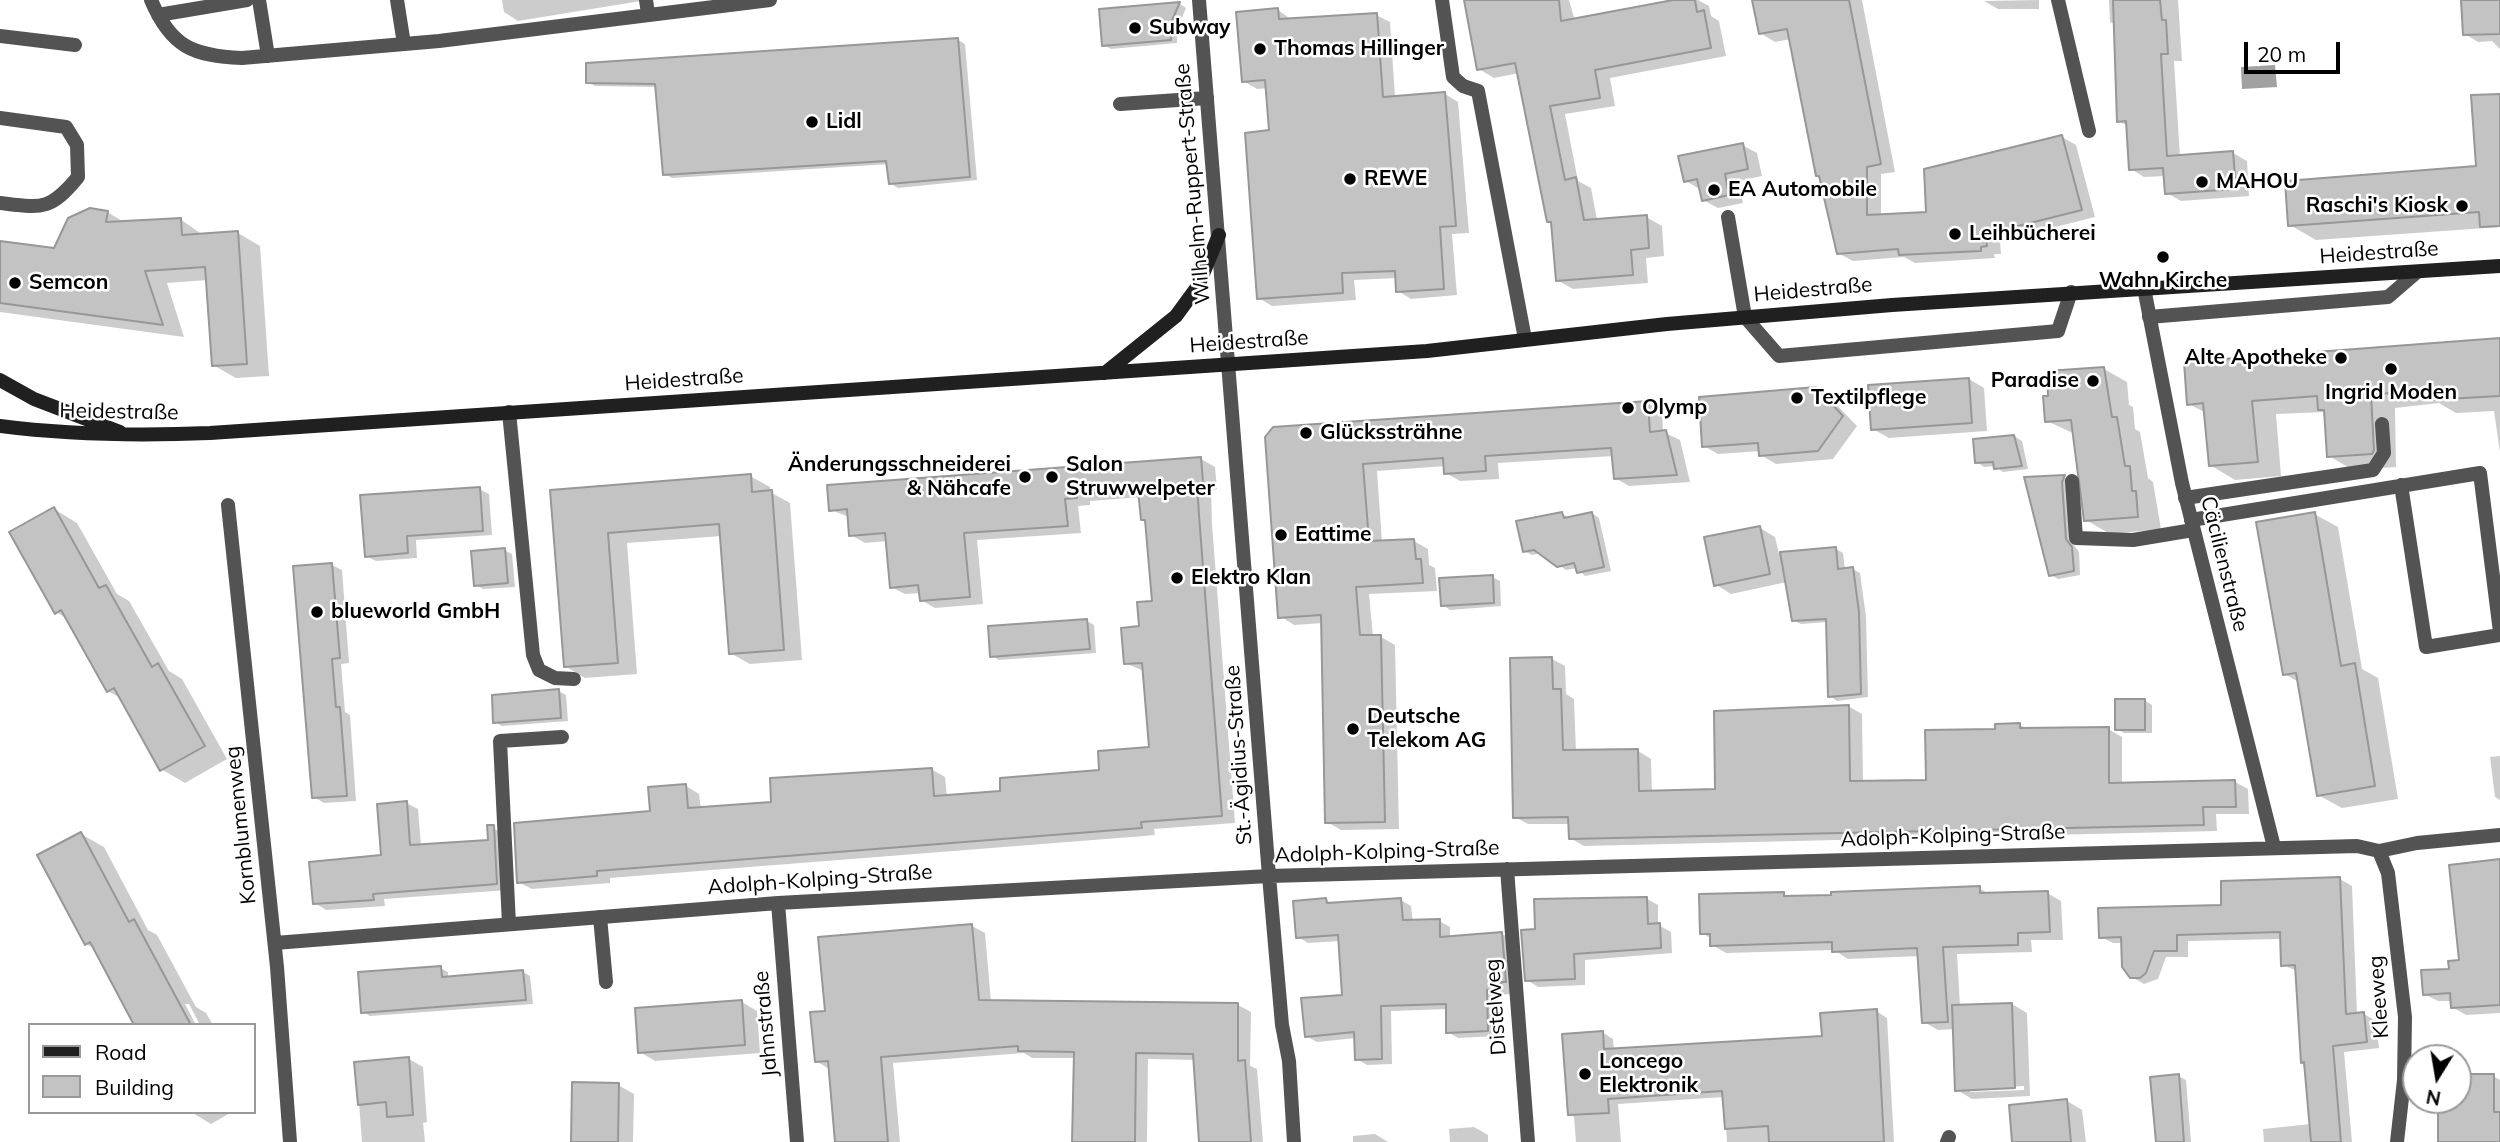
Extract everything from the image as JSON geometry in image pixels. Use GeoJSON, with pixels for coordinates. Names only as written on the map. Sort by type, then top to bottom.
{"type":"FeatureCollection","features":[{"type":"Feature","properties":{"kind":"main road"},"geometry":{"type":"LineString","coordinates":[[1105,373],[1176,316],[1198,286],[1219,235]]}},
{"type":"Feature","properties":{"kind":"main road","name":"Heidestraße"},"geometry":{"type":"LineString","coordinates":[[0,426],[53,433],[131,436],[509,412],[1427,351],[1745,317],[2071,292],[2500,266]]}},
{"type":"Feature","properties":{"kind":"main road"},"geometry":{"type":"LineString","coordinates":[[0,380],[34,399],[131,436]]}},
{"type":"Feature","properties":{"kind":"street"},"geometry":{"type":"LineString","coordinates":[[151,0],[158,15],[188,50],[214,57],[268,56],[404,44],[647,7],[770,0]]}},
{"type":"Feature","properties":{"kind":"street"},"geometry":{"type":"LineString","coordinates":[[158,15],[247,0]]}},
{"type":"Feature","properties":{"kind":"street"},"geometry":{"type":"LineString","coordinates":[[259,0],[268,56]]}},
{"type":"Feature","properties":{"kind":"street"},"geometry":{"type":"LineString","coordinates":[[397,0],[404,44]]}},
{"type":"Feature","properties":{"kind":"street","name":"Wilhelm-Ruppert-Straße"},"geometry":{"type":"LineString","coordinates":[[1199,0],[1228,365]]}},
{"type":"Feature","properties":{"kind":"street"},"geometry":{"type":"LineString","coordinates":[[1441,0],[1453,76],[1463,86],[1478,91],[1525,340]]}},
{"type":"Feature","properties":{"kind":"street"},"geometry":{"type":"LineString","coordinates":[[2058,0],[2089,131]]}},
{"type":"Feature","properties":{"kind":"street"},"geometry":{"type":"LineString","coordinates":[[0,36],[75,45]]}},
{"type":"Feature","properties":{"kind":"street"},"geometry":{"type":"LineString","coordinates":[[1120,104],[1207,97]]}},
{"type":"Feature","properties":{"kind":"street"},"geometry":{"type":"LineString","coordinates":[[0,118],[66,127],[77,145],[78,177],[62,196],[39,208],[0,203]]}},
{"type":"Feature","properties":{"kind":"street"},"geometry":{"type":"LineString","coordinates":[[1728,217],[1745,317],[1779,356],[2058,331],[2071,292]]}},
{"type":"Feature","properties":{"kind":"street"},"geometry":{"type":"LineString","coordinates":[[2148,317],[2388,297],[2417,272]]}},
{"type":"Feature","properties":{"kind":"street","name":"Cäcilienstraße"},"geometry":{"type":"LineString","coordinates":[[2144,288],[2185,498],[2274,848]]}},
{"type":"Feature","properties":{"kind":"street","name":"St.-Ägidius-Straße"},"geometry":{"type":"LineString","coordinates":[[1228,365],[1269,876],[1282,1025],[1289,1061],[1294,1142]]}},
{"type":"Feature","properties":{"kind":"street"},"geometry":{"type":"LineString","coordinates":[[509,412],[533,656],[539,670],[555,678],[574,679]]}},
{"type":"Feature","properties":{"kind":"street"},"geometry":{"type":"LineString","coordinates":[[2185,498],[2373,470],[2384,453],[2382,424]]}},
{"type":"Feature","properties":{"kind":"street"},"geometry":{"type":"LineString","coordinates":[[2072,481],[2076,538],[2133,540],[2192,525],[2402,485],[2480,472],[2500,634],[2426,647],[2402,485]]}},
{"type":"Feature","properties":{"kind":"street","name":"Kornblumenweg"},"geometry":{"type":"LineString","coordinates":[[228,505],[275,943],[290,1142]]}},
{"type":"Feature","properties":{"kind":"street"},"geometry":{"type":"LineString","coordinates":[[509,924],[500,741],[562,737]]}},
{"type":"Feature","properties":{"kind":"street","name":"Adolph-Kolping-Straße"},"geometry":{"type":"LineString","coordinates":[[275,943],[778,903],[1269,876],[2357,846],[2379,851],[2417,843],[2500,835]]}},
{"type":"Feature","properties":{"kind":"street","name":"Kleeweg"},"geometry":{"type":"LineString","coordinates":[[2379,851],[2388,873],[2405,1017],[2404,1080],[2397,1142]]}},
{"type":"Feature","properties":{"kind":"street","name":"Distelweg"},"geometry":{"type":"LineString","coordinates":[[1507,869],[1528,1142]]}},
{"type":"Feature","properties":{"kind":"street","name":"Jahnstraße"},"geometry":{"type":"LineString","coordinates":[[778,903],[797,1142]]}},
{"type":"Feature","properties":{"kind":"street"},"geometry":{"type":"LineString","coordinates":[[600,917],[606,982]]}},
{"type":"Feature","properties":{"kind":"shaded area"},"geometry":{"type":"Polygon","coordinates":[[[2275,65],[2277,87],[2242,89],[2241,67],[2275,65]]]}},
{"type":"Feature","properties":{"kind":"building"},"geometry":{"type":"Polygon","coordinates":[[[1464,0],[1559,0],[1561,21],[1673,0],[1695,0],[1697,12],[1704,10],[1711,48],[1595,70],[1600,98],[1550,106],[1565,180],[1576,177],[1584,220],[1647,215],[1649,248],[1631,250],[1633,275],[1556,281],[1551,222],[1547,222],[1515,63],[1477,70],[1464,0]]]}},
{"type":"Feature","properties":{"kind":"building"},"geometry":{"type":"Polygon","coordinates":[[[1752,0],[1849,0],[1881,164],[1867,167],[1867,215],[1926,212],[1924,169],[2062,135],[2082,210],[1986,234],[1987,246],[1981,247],[1981,251],[1899,255],[1898,249],[1837,254],[1819,176],[1816,176],[1787,29],[1759,34],[1752,0]]]}},
{"type":"Feature","properties":{"kind":"building"},"geometry":{"type":"Polygon","coordinates":[[[2113,0],[2160,0],[2162,20],[2166,20],[2168,54],[2161,54],[2167,156],[2233,151],[2236,189],[2165,194],[2163,168],[2129,170],[2126,121],[2117,122],[2113,0]]]}},
{"type":"Feature","properties":{"kind":"building"},"geometry":{"type":"Polygon","coordinates":[[[2461,0],[2500,0],[2500,34],[2463,35],[2461,0]]]}},
{"type":"Feature","properties":{"kind":"building","name":"Subway"},"geometry":{"type":"Polygon","coordinates":[[[1180,2],[1170,25],[1171,40],[1102,46],[1099,9],[1180,2]]]}},
{"type":"Feature","properties":{"kind":"building"},"geometry":{"type":"Polygon","coordinates":[[[1278,8],[1279,19],[1377,13],[1383,97],[1445,92],[1456,226],[1440,227],[1444,289],[1396,292],[1395,271],[1342,273],[1343,293],[1257,299],[1245,133],[1269,130],[1265,80],[1242,82],[1236,12],[1278,8]]]}},
{"type":"Feature","properties":{"kind":"building","name":"Lidl"},"geometry":{"type":"Polygon","coordinates":[[[958,38],[970,177],[889,184],[886,161],[663,175],[655,84],[586,83],[586,63],[958,38]]]}},
{"type":"Feature","properties":{"kind":"building"},"geometry":{"type":"Polygon","coordinates":[[[2500,94],[2500,226],[2480,227],[2479,212],[2288,226],[2285,181],[2476,166],[2471,95],[2500,94]]]}},
{"type":"Feature","properties":{"kind":"building"},"geometry":{"type":"Polygon","coordinates":[[[1743,143],[1748,169],[1725,174],[1729,195],[1702,201],[1697,179],[1684,182],[1678,156],[1743,143]]]}},
{"type":"Feature","properties":{"kind":"building"},"geometry":{"type":"Polygon","coordinates":[[[90,208],[108,211],[106,222],[181,218],[182,235],[238,231],[247,364],[212,366],[205,267],[145,271],[163,325],[0,303],[0,241],[54,248],[68,218],[90,208]]]}},
{"type":"Feature","properties":{"kind":"building"},"geometry":{"type":"Polygon","coordinates":[[[2500,338],[2500,396],[2429,400],[2429,389],[2371,395],[2372,454],[2327,457],[2324,410],[2318,410],[2317,396],[2252,401],[2258,462],[2209,466],[2203,403],[2187,405],[2184,362],[2500,338]]]}},
{"type":"Feature","properties":{"kind":"building"},"geometry":{"type":"Polygon","coordinates":[[[2104,367],[2112,417],[2117,417],[2125,466],[2130,466],[2132,491],[2136,491],[2138,517],[2084,521],[2071,420],[2045,422],[2043,396],[2048,396],[2047,371],[2104,367]]]}},
{"type":"Feature","properties":{"kind":"building"},"geometry":{"type":"Polygon","coordinates":[[[1969,378],[1972,423],[1871,430],[1868,385],[1969,378]]]}},
{"type":"Feature","properties":{"kind":"building"},"geometry":{"type":"Polygon","coordinates":[[[1816,387],[1843,416],[1818,451],[1759,456],[1758,443],[1702,447],[1699,397],[1816,387]]]}},
{"type":"Feature","properties":{"kind":"building"},"geometry":{"type":"Polygon","coordinates":[[[1648,401],[1650,432],[1666,430],[1677,475],[1614,479],[1611,448],[1485,456],[1486,471],[1444,474],[1443,458],[1363,464],[1369,541],[1414,539],[1416,559],[1421,559],[1423,583],[1356,587],[1360,635],[1381,635],[1385,822],[1325,823],[1321,615],[1278,618],[1265,437],[1273,427],[1648,401]]]}},
{"type":"Feature","properties":{"kind":"building"},"geometry":{"type":"Polygon","coordinates":[[[2014,435],[2022,466],[1994,469],[1993,462],[1975,463],[1973,439],[2014,435]]]}},
{"type":"Feature","properties":{"kind":"building"},"geometry":{"type":"Polygon","coordinates":[[[1201,457],[1203,482],[1197,483],[1222,816],[1141,822],[1142,828],[597,871],[597,876],[517,883],[514,823],[650,811],[648,787],[686,784],[688,808],[771,802],[770,778],[932,768],[934,796],[1000,791],[1000,778],[1099,770],[1098,751],[1149,747],[1142,663],[1124,664],[1121,628],[1139,626],[1137,602],[1152,601],[1145,520],[1141,520],[1138,490],[1077,494],[1077,498],[1065,499],[1068,526],[964,533],[970,597],[920,601],[918,585],[890,588],[885,533],[849,536],[847,509],[829,511],[827,485],[1201,457]]]}},
{"type":"Feature","properties":{"kind":"building"},"geometry":{"type":"Polygon","coordinates":[[[751,474],[752,492],[772,490],[784,650],[729,654],[719,524],[608,533],[618,663],[564,667],[550,490],[751,474]]]}},
{"type":"Feature","properties":{"kind":"building"},"geometry":{"type":"Polygon","coordinates":[[[2065,475],[2062,482],[2066,539],[2072,547],[2074,571],[2049,576],[2024,477],[2065,475]]]}},
{"type":"Feature","properties":{"kind":"building"},"geometry":{"type":"Polygon","coordinates":[[[480,487],[483,531],[407,536],[408,553],[365,557],[360,495],[480,487]]]}},
{"type":"Feature","properties":{"kind":"building"},"geometry":{"type":"Polygon","coordinates":[[[54,507],[99,588],[106,585],[152,667],[158,663],[205,746],[160,771],[114,688],[107,692],[61,610],[55,614],[9,532],[54,507]]]}},
{"type":"Feature","properties":{"kind":"building"},"geometry":{"type":"Polygon","coordinates":[[[1562,512],[1564,518],[1592,512],[1604,567],[1577,573],[1574,563],[1557,567],[1534,550],[1523,552],[1516,521],[1562,512]]]}},
{"type":"Feature","properties":{"kind":"building"},"geometry":{"type":"Polygon","coordinates":[[[2315,512],[2341,666],[2355,663],[2375,786],[2317,796],[2296,673],[2283,675],[2256,522],[2315,512]]]}},
{"type":"Feature","properties":{"kind":"building"},"geometry":{"type":"Polygon","coordinates":[[[1760,526],[1770,574],[1714,586],[1704,537],[1760,526]]]}},
{"type":"Feature","properties":{"kind":"building"},"geometry":{"type":"Polygon","coordinates":[[[1836,547],[1838,569],[1853,567],[1859,612],[1861,694],[1828,697],[1826,619],[1792,621],[1780,552],[1836,547]]]}},
{"type":"Feature","properties":{"kind":"building"},"geometry":{"type":"Polygon","coordinates":[[[505,548],[508,583],[474,586],[471,551],[505,548]]]}},
{"type":"Feature","properties":{"kind":"building"},"geometry":{"type":"Polygon","coordinates":[[[332,563],[340,658],[332,659],[336,707],[340,707],[347,796],[312,798],[293,566],[332,563]]]}},
{"type":"Feature","properties":{"kind":"building"},"geometry":{"type":"Polygon","coordinates":[[[1493,575],[1494,603],[1441,606],[1439,578],[1493,575]]]}},
{"type":"Feature","properties":{"kind":"building"},"geometry":{"type":"Polygon","coordinates":[[[1087,619],[1090,649],[990,657],[988,626],[1087,619]]]}},
{"type":"Feature","properties":{"kind":"building"},"geometry":{"type":"Polygon","coordinates":[[[1552,657],[1553,689],[1561,689],[1563,750],[1638,749],[1639,791],[1715,789],[1714,711],[1849,705],[1850,781],[1926,780],[1925,730],[1995,729],[1995,724],[2020,723],[2020,728],[2109,727],[2109,783],[2235,780],[2236,807],[2203,807],[2204,825],[1569,839],[1568,817],[1513,818],[1510,658],[1552,657]]]}},
{"type":"Feature","properties":{"kind":"building"},"geometry":{"type":"Polygon","coordinates":[[[559,689],[561,718],[493,723],[492,695],[559,689]]]}},
{"type":"Feature","properties":{"kind":"building"},"geometry":{"type":"Polygon","coordinates":[[[2115,699],[2145,699],[2145,730],[2115,730],[2115,699]]]}},
{"type":"Feature","properties":{"kind":"building"},"geometry":{"type":"Polygon","coordinates":[[[407,801],[410,845],[488,840],[487,825],[494,825],[497,884],[373,894],[374,900],[313,904],[309,862],[381,855],[377,804],[407,801]]]}},
{"type":"Feature","properties":{"kind":"building"},"geometry":{"type":"Polygon","coordinates":[[[81,832],[129,922],[134,919],[190,1023],[133,1023],[90,942],[85,945],[37,855],[81,832]]]}},
{"type":"Feature","properties":{"kind":"building"},"geometry":{"type":"Polygon","coordinates":[[[2500,859],[2500,1005],[2451,1008],[2450,993],[2423,995],[2421,970],[2449,969],[2448,961],[2459,960],[2449,865],[2500,859]]]}},
{"type":"Feature","properties":{"kind":"building"},"geometry":{"type":"Polygon","coordinates":[[[2340,877],[2346,1014],[2364,1012],[2367,1042],[2333,1046],[2341,1142],[2311,1142],[2304,1062],[2301,1063],[2295,965],[2281,966],[2280,932],[2177,935],[2177,951],[2154,951],[2146,973],[2140,978],[2130,978],[2122,967],[2121,937],[2099,938],[2098,908],[2221,905],[2221,881],[2340,877]]]}},
{"type":"Feature","properties":{"kind":"building"},"geometry":{"type":"Polygon","coordinates":[[[1980,886],[1980,893],[2048,891],[2050,932],[2018,933],[2018,945],[1943,947],[1948,1022],[1922,1023],[1917,948],[1832,952],[1832,942],[1710,946],[1710,934],[1700,934],[1699,894],[1784,892],[1784,896],[1831,895],[1831,892],[1980,886]]]}},
{"type":"Feature","properties":{"kind":"building"},"geometry":{"type":"Polygon","coordinates":[[[1647,897],[1648,924],[1660,923],[1661,948],[1574,954],[1575,979],[1525,981],[1521,930],[1535,929],[1534,899],[1647,897]]]}},
{"type":"Feature","properties":{"kind":"building"},"geometry":{"type":"Polygon","coordinates":[[[1326,898],[1327,903],[1401,898],[1403,920],[1440,919],[1440,937],[1502,932],[1506,982],[1501,982],[1502,989],[1487,990],[1488,1031],[1446,1033],[1446,1004],[1381,1006],[1382,1059],[1355,1060],[1354,1032],[1305,1037],[1301,998],[1342,995],[1338,935],[1296,938],[1293,901],[1326,898]]]}},
{"type":"Feature","properties":{"kind":"building"},"geometry":{"type":"Polygon","coordinates":[[[972,924],[979,1000],[1238,1003],[1238,1061],[1245,1060],[1251,1142],[1199,1142],[1193,1054],[1136,1053],[1135,1142],[1072,1142],[1074,1052],[1018,1051],[1018,1046],[881,1057],[888,1142],[835,1142],[828,1061],[815,1062],[810,1012],[825,1011],[818,937],[972,924]]]}},
{"type":"Feature","properties":{"kind":"building"},"geometry":{"type":"Polygon","coordinates":[[[441,966],[442,977],[523,970],[526,1000],[361,1013],[358,972],[441,966]]]}},
{"type":"Feature","properties":{"kind":"building"},"geometry":{"type":"Polygon","coordinates":[[[742,1000],[745,1045],[638,1053],[635,1008],[742,1000]]]}},
{"type":"Feature","properties":{"kind":"building"},"geometry":{"type":"Polygon","coordinates":[[[2012,1003],[2015,1088],[1955,1091],[1952,1005],[2012,1003]]]}},
{"type":"Feature","properties":{"kind":"building"},"geometry":{"type":"Polygon","coordinates":[[[1877,1009],[1884,1142],[1769,1142],[1768,1126],[1725,1129],[1722,1091],[1608,1099],[1609,1113],[1568,1115],[1562,1034],[1603,1031],[1604,1049],[1822,1036],[1820,1013],[1877,1009]]]}},
{"type":"Feature","properties":{"kind":"building"},"geometry":{"type":"Polygon","coordinates":[[[409,1057],[413,1115],[387,1117],[386,1102],[358,1105],[354,1062],[409,1057]]]}},
{"type":"Feature","properties":{"kind":"building"},"geometry":{"type":"Polygon","coordinates":[[[2179,1074],[2184,1142],[2156,1142],[2150,1077],[2179,1074]]]}},
{"type":"Feature","properties":{"kind":"building"},"geometry":{"type":"Polygon","coordinates":[[[2472,1074],[2494,1074],[2494,1112],[2500,1112],[2500,1142],[2438,1142],[2438,1114],[2472,1114],[2472,1074]]]}},
{"type":"Feature","properties":{"kind":"building"},"geometry":{"type":"Polygon","coordinates":[[[572,1082],[619,1083],[618,1142],[571,1142],[572,1082]]]}},
{"type":"Feature","properties":{"kind":"building"},"geometry":{"type":"Polygon","coordinates":[[[2067,1099],[2071,1142],[2012,1142],[2009,1105],[2067,1099]]]}},
{"type":"Feature","properties":{"kind":"place","name":"Subway"},"geometry":{"type":"Point","coordinates":[1135,28]}},
{"type":"Feature","properties":{"kind":"place","name":"Thomas Hillinger"},"geometry":{"type":"Point","coordinates":[1260,49]}},
{"type":"Feature","properties":{"kind":"place","name":"Lidl"},"geometry":{"type":"Point","coordinates":[812,122]}},
{"type":"Feature","properties":{"kind":"place","name":"REWE"},"geometry":{"type":"Point","coordinates":[1350,179]}},
{"type":"Feature","properties":{"kind":"place","name":"MAHOU"},"geometry":{"type":"Point","coordinates":[2202,182]}},
{"type":"Feature","properties":{"kind":"place","name":"EA Automobile"},"geometry":{"type":"Point","coordinates":[1714,190]}},
{"type":"Feature","properties":{"kind":"place","name":"Raschi's Kiosk"},"geometry":{"type":"Point","coordinates":[2462,206]}},
{"type":"Feature","properties":{"kind":"place","name":"Leihbücherei"},"geometry":{"type":"Point","coordinates":[1955,234]}},
{"type":"Feature","properties":{"kind":"place","name":"Wahn Kirche"},"geometry":{"type":"Point","coordinates":[2163,257]}},
{"type":"Feature","properties":{"kind":"place","name":"Semcon"},"geometry":{"type":"Point","coordinates":[15,283]}},
{"type":"Feature","properties":{"kind":"place","name":"Alte Apotheke"},"geometry":{"type":"Point","coordinates":[2341,358]}},
{"type":"Feature","properties":{"kind":"place","name":"Ingrid Moden"},"geometry":{"type":"Point","coordinates":[2391,369]}},
{"type":"Feature","properties":{"kind":"place","name":"Paradise"},"geometry":{"type":"Point","coordinates":[2093,381]}},
{"type":"Feature","properties":{"kind":"place","name":"Textilpflege"},"geometry":{"type":"Point","coordinates":[1797,398]}},
{"type":"Feature","properties":{"kind":"place","name":"Olymp"},"geometry":{"type":"Point","coordinates":[1628,408]}},
{"type":"Feature","properties":{"kind":"place","name":"Glückssträhne"},"geometry":{"type":"Point","coordinates":[1306,433]}},
{"type":"Feature","properties":{"kind":"place","name":"Änderungsschneiderei & Nähcafe"},"geometry":{"type":"Point","coordinates":[1025,477]}},
{"type":"Feature","properties":{"kind":"place","name":"Salon Struwwelpeter"},"geometry":{"type":"Point","coordinates":[1052,477]}},
{"type":"Feature","properties":{"kind":"place","name":"Eattime"},"geometry":{"type":"Point","coordinates":[1281,535]}},
{"type":"Feature","properties":{"kind":"place","name":"Elektro Klan"},"geometry":{"type":"Point","coordinates":[1177,578]}},
{"type":"Feature","properties":{"kind":"place","name":"blueworld GmbH"},"geometry":{"type":"Point","coordinates":[317,612]}},
{"type":"Feature","properties":{"kind":"place","name":"Deutsche Telekom AG"},"geometry":{"type":"Point","coordinates":[1353,729]}},
{"type":"Feature","properties":{"kind":"place","name":"Loncego Elektronik"},"geometry":{"type":"Point","coordinates":[1585,1074]}}]}
